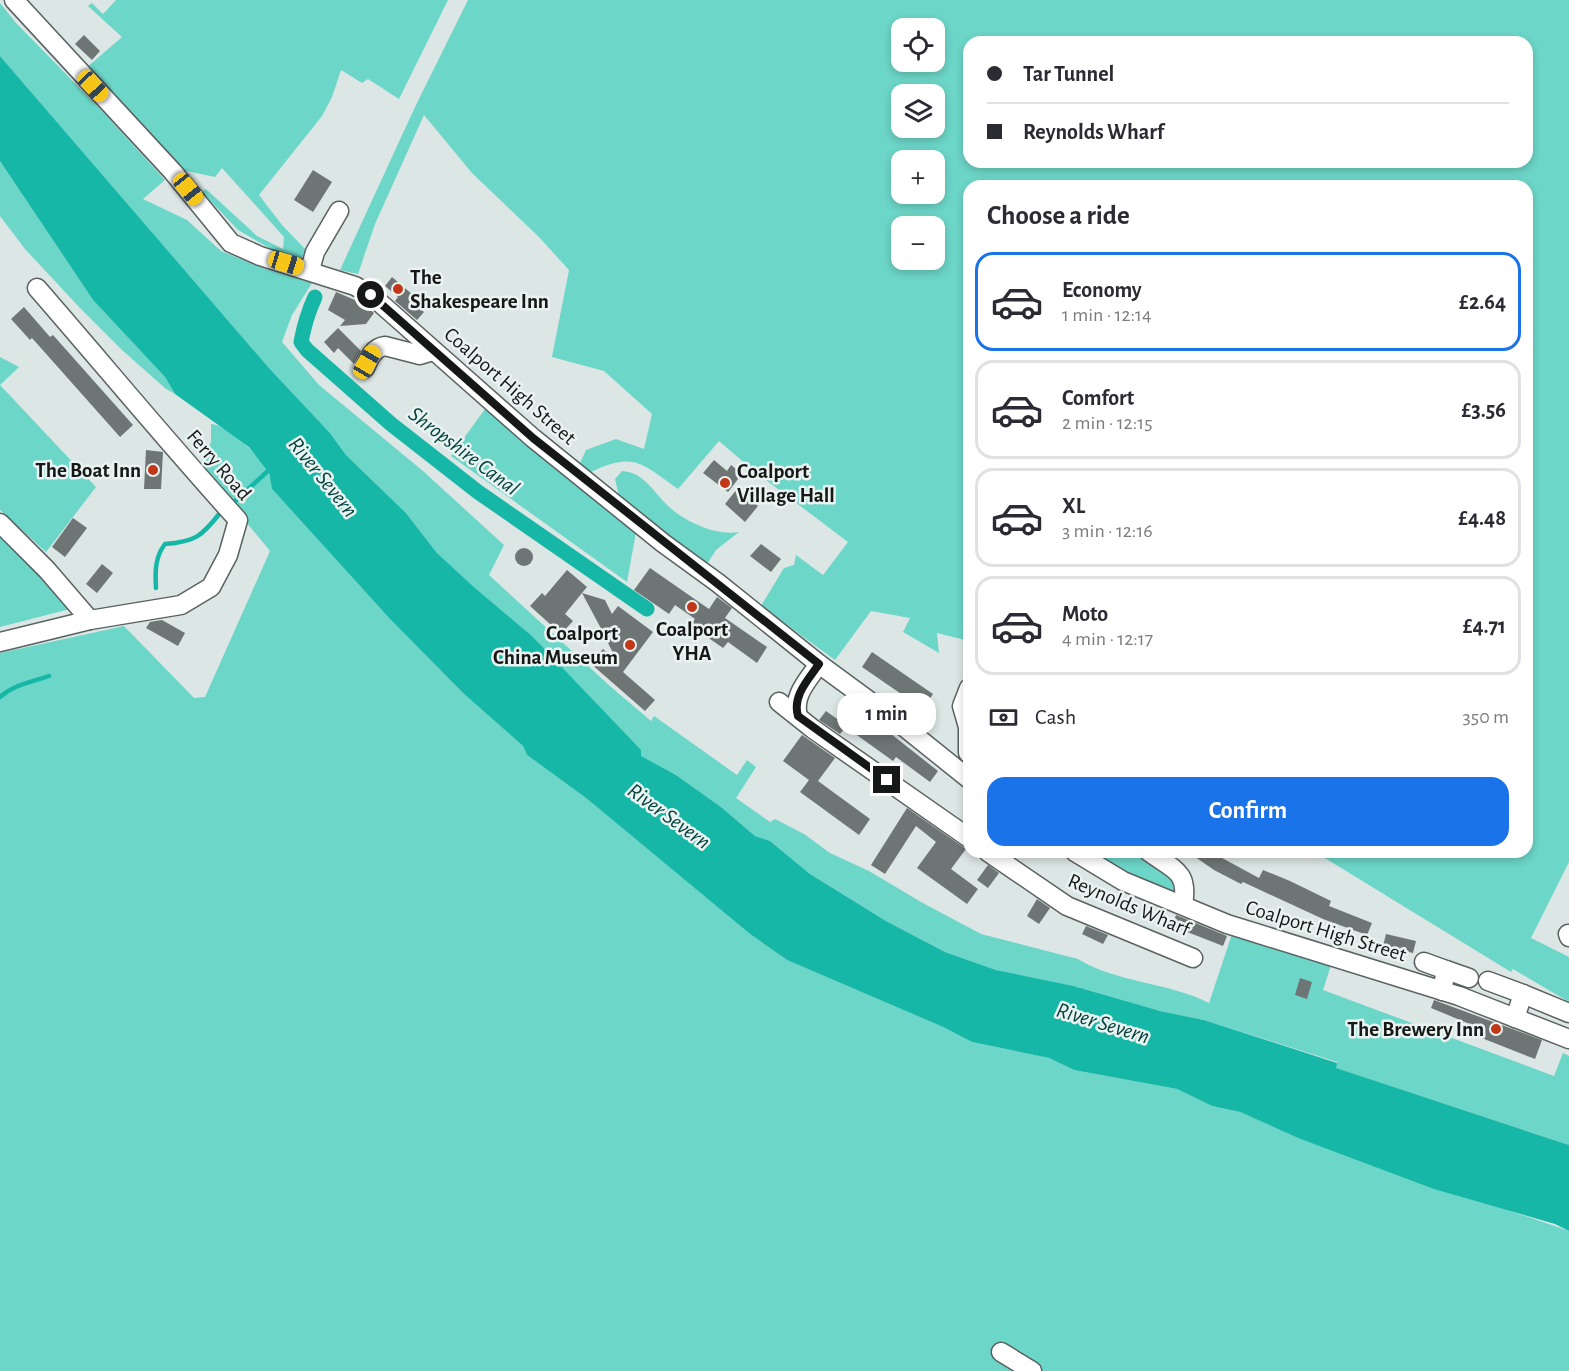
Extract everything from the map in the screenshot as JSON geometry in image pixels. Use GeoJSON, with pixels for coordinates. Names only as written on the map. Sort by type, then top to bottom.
{"type":"FeatureCollection","features":[{"type":"Feature","properties":{"kind":"street","name":"Coalport High Street"},"geometry":{"type":"LineString","coordinates":[[14,0],[173,172],[231,243],[261,256],[355,285],[371,295],[533,438],[962,774]]}},
{"type":"Feature","properties":{"kind":"street"},"geometry":{"type":"LineString","coordinates":[[310,270],[315,252],[339,211]]}},
{"type":"Feature","properties":{"kind":"street","name":"Ferry Road"},"geometry":{"type":"LineString","coordinates":[[37,288],[117,379],[186,463],[238,520],[228,555],[211,587],[181,605],[90,620]]}},
{"type":"Feature","properties":{"kind":"street"},"geometry":{"type":"LineString","coordinates":[[364,368],[379,346],[420,355],[433,351]]}},
{"type":"Feature","properties":{"kind":"street"},"geometry":{"type":"LineString","coordinates":[[0,523],[47,570],[90,620],[0,642]]}},
{"type":"Feature","properties":{"kind":"street"},"geometry":{"type":"LineString","coordinates":[[798,716],[795,707],[797,697],[819,664]]}},
{"type":"Feature","properties":{"kind":"street"},"geometry":{"type":"LineString","coordinates":[[779,702],[963,834]]}},
{"type":"Feature","properties":{"kind":"street","name":"Reynolds Wharf"},"geometry":{"type":"LineString","coordinates":[[997,858],[1067,906],[1193,958]]}},
{"type":"Feature","properties":{"kind":"street","name":"Coalport High Street"},"geometry":{"type":"LineString","coordinates":[[1086,858],[1123,881],[1227,924],[1442,990],[1569,1039]]}},
{"type":"Feature","properties":{"kind":"street"},"geometry":{"type":"LineString","coordinates":[[1158,858],[1181,874],[1185,882],[1183,905]]}},
{"type":"Feature","properties":{"kind":"street"},"geometry":{"type":"LineString","coordinates":[[1424,962],[1469,978]]}},
{"type":"Feature","properties":{"kind":"street"},"geometry":{"type":"LineString","coordinates":[[1442,990],[1446,970]]}},
{"type":"Feature","properties":{"kind":"street"},"geometry":{"type":"LineString","coordinates":[[1488,981],[1569,1013]]}},
{"type":"Feature","properties":{"kind":"street"},"geometry":{"type":"LineString","coordinates":[[1515,1018],[1523,994]]}},
{"type":"Feature","properties":{"kind":"street"},"geometry":{"type":"LineString","coordinates":[[1001,1352],[1032,1371]]}},
{"type":"Feature","properties":{"kind":"shaded area"},"geometry":{"type":"Polygon","coordinates":[[[116,0],[448,0],[399,99],[368,79],[362,83],[341,70],[332,97],[322,116],[259,195],[282,225],[306,250],[300,261],[278,253],[238,230],[202,192],[206,189],[257,236],[283,249],[284,237],[222,168],[215,177],[182,170],[86,68],[122,37],[88,6],[92,3],[103,14],[116,0]]]}},
{"type":"Feature","properties":{"kind":"shaded area"},"geometry":{"type":"Polygon","coordinates":[[[468,0],[1569,0],[1569,862],[1531,938],[1569,957],[1569,1002],[1513,969],[1511,972],[1325,858],[1533,858],[1533,180],[963,180],[963,640],[937,633],[939,653],[903,632],[910,618],[871,611],[835,660],[761,606],[784,568],[794,565],[796,555],[823,575],[848,542],[754,471],[719,441],[678,489],[655,472],[636,463],[617,463],[589,473],[580,463],[586,450],[616,439],[644,449],[652,414],[604,371],[552,357],[569,270],[539,237],[472,173],[424,115],[375,224],[358,274],[340,270],[415,107],[468,0]]]}},
{"type":"Feature","properties":{"kind":"shaded area"},"geometry":{"type":"Polygon","coordinates":[[[0,3],[16,23],[103,112],[165,180],[143,199],[187,220],[221,251],[263,268],[312,283],[292,315],[282,342],[319,385],[423,471],[504,545],[489,575],[611,687],[651,721],[654,716],[737,775],[747,760],[756,767],[736,798],[770,822],[775,819],[804,834],[830,853],[869,871],[981,934],[1078,959],[1109,973],[1177,991],[1209,1003],[1233,931],[1332,962],[1323,990],[1554,1076],[1563,1053],[1569,1056],[1569,1145],[1335,1068],[1337,1062],[1204,1020],[996,970],[945,952],[886,921],[810,874],[770,841],[755,836],[721,807],[676,775],[640,756],[532,636],[437,553],[406,513],[346,455],[330,433],[269,368],[0,56],[0,3]]]}},
{"type":"Feature","properties":{"kind":"shaded area"},"geometry":{"type":"Polygon","coordinates":[[[0,161],[93,300],[165,377],[175,394],[166,389],[122,350],[81,309],[25,249],[0,216],[0,161]]]}},
{"type":"Feature","properties":{"kind":"shaded area"},"geometry":{"type":"Polygon","coordinates":[[[0,357],[19,367],[0,385],[0,357]]]}},
{"type":"Feature","properties":{"kind":"shaded area"},"geometry":{"type":"Polygon","coordinates":[[[0,385],[96,487],[46,552],[0,510],[0,385]]]}},
{"type":"Feature","properties":{"kind":"shaded area"},"geometry":{"type":"Polygon","coordinates":[[[485,409],[636,532],[627,582],[451,456],[485,409]]]}},
{"type":"Feature","properties":{"kind":"shaded area"},"geometry":{"type":"Polygon","coordinates":[[[211,424],[236,436],[253,452],[266,468],[272,489],[390,619],[464,694],[523,746],[527,755],[586,798],[750,934],[787,960],[943,1027],[972,1042],[1049,1058],[1074,1070],[1177,1089],[1212,1106],[1240,1112],[1298,1138],[1569,1231],[1569,1371],[0,1371],[0,653],[124,626],[194,698],[205,697],[270,551],[200,466],[211,442],[211,424]]]}},
{"type":"Feature","properties":{"kind":"shaded area"},"geometry":{"type":"Polygon","coordinates":[[[622,471],[641,478],[666,504],[690,521],[720,532],[739,532],[716,550],[707,564],[619,496],[615,479],[622,471]]]}},
{"type":"Feature","properties":{"kind":"shaded area"},"geometry":{"type":"Polygon","coordinates":[[[0,531],[70,609],[0,627],[0,531]]]}},
{"type":"Feature","properties":{"kind":"shaded area"},"geometry":{"type":"Polygon","coordinates":[[[1096,858],[1147,858],[1166,871],[1177,886],[1175,892],[1166,892],[1096,858]]]}},
{"type":"Feature","properties":{"kind":"water","name":"River Severn"},"geometry":{"type":"Polygon","coordinates":[[[0,56],[269,368],[330,433],[346,455],[406,513],[437,553],[532,636],[641,750],[641,756],[676,775],[721,807],[755,836],[770,841],[810,874],[886,921],[945,952],[996,970],[1073,986],[1160,1011],[1204,1020],[1337,1063],[1336,1068],[1569,1145],[1569,1231],[1555,1224],[1434,1189],[1298,1138],[1240,1112],[1212,1106],[1177,1089],[1074,1070],[1049,1058],[972,1042],[943,1027],[787,960],[750,934],[586,798],[527,755],[523,746],[464,694],[390,619],[272,489],[269,473],[249,447],[175,394],[165,377],[93,300],[0,161],[0,56]]]}},
{"type":"Feature","properties":{"kind":"building"},"geometry":{"type":"Polygon","coordinates":[[[84,35],[100,51],[92,60],[75,44],[84,35]]]}},
{"type":"Feature","properties":{"kind":"building"},"geometry":{"type":"Polygon","coordinates":[[[313,170],[332,182],[313,212],[294,200],[313,170]]]}},
{"type":"Feature","properties":{"kind":"building","name":"The Shakespeare Inn"},"geometry":{"type":"Polygon","coordinates":[[[392,277],[420,301],[416,306],[424,312],[417,320],[395,301],[398,297],[385,286],[392,277]]]}},
{"type":"Feature","properties":{"kind":"building"},"geometry":{"type":"Polygon","coordinates":[[[336,292],[362,303],[374,313],[366,324],[340,326],[345,320],[328,310],[336,292]]]}},
{"type":"Feature","properties":{"kind":"building"},"geometry":{"type":"Polygon","coordinates":[[[24,307],[50,337],[53,335],[133,425],[120,437],[32,338],[30,340],[11,319],[24,307]]]}},
{"type":"Feature","properties":{"kind":"building"},"geometry":{"type":"Polygon","coordinates":[[[338,328],[361,351],[354,364],[338,348],[334,353],[324,342],[338,328]]]}},
{"type":"Feature","properties":{"kind":"building","name":"The Boat Inn"},"geometry":{"type":"Polygon","coordinates":[[[146,450],[163,452],[161,489],[144,489],[146,450]]]}},
{"type":"Feature","properties":{"kind":"building","name":"Coalport Village Hall"},"geometry":{"type":"Polygon","coordinates":[[[714,460],[727,471],[731,465],[742,474],[728,492],[703,473],[714,460]]]}},
{"type":"Feature","properties":{"kind":"building"},"geometry":{"type":"Polygon","coordinates":[[[737,489],[758,506],[745,522],[725,504],[737,489]]]}},
{"type":"Feature","properties":{"kind":"building"},"geometry":{"type":"Polygon","coordinates":[[[73,518],[87,528],[65,557],[52,547],[73,518]]]}},
{"type":"Feature","properties":{"kind":"building"},"geometry":{"type":"Polygon","coordinates":[[[761,544],[781,559],[771,572],[750,556],[761,544]]]}},
{"type":"Feature","properties":{"kind":"building"},"geometry":{"type":"Polygon","coordinates":[[[524,548],[530,551],[533,557],[530,563],[524,566],[518,563],[515,557],[518,551],[524,548]]]}},
{"type":"Feature","properties":{"kind":"building"},"geometry":{"type":"Polygon","coordinates":[[[102,564],[113,573],[97,593],[86,584],[102,564]]]}},
{"type":"Feature","properties":{"kind":"building","name":"Coalport YHA"},"geometry":{"type":"Polygon","coordinates":[[[650,568],[709,609],[717,597],[732,608],[725,618],[767,647],[757,663],[728,642],[723,648],[690,625],[695,619],[675,605],[669,614],[634,590],[650,568]]]}},
{"type":"Feature","properties":{"kind":"building"},"geometry":{"type":"Polygon","coordinates":[[[567,570],[587,587],[565,614],[573,621],[561,634],[530,606],[542,593],[545,596],[567,570]]]}},
{"type":"Feature","properties":{"kind":"building"},"geometry":{"type":"Polygon","coordinates":[[[582,593],[605,600],[612,614],[618,606],[653,632],[623,672],[655,700],[645,711],[590,663],[603,649],[618,663],[608,643],[610,640],[605,636],[582,593]]]}},
{"type":"Feature","properties":{"kind":"building"},"geometry":{"type":"Polygon","coordinates":[[[162,620],[185,633],[178,646],[146,628],[150,622],[162,620]]]}},
{"type":"Feature","properties":{"kind":"building"},"geometry":{"type":"Polygon","coordinates":[[[872,652],[933,694],[923,709],[862,667],[872,652]]]}},
{"type":"Feature","properties":{"kind":"building"},"geometry":{"type":"Polygon","coordinates":[[[919,707],[932,715],[923,728],[912,718],[919,707]]]}},
{"type":"Feature","properties":{"kind":"building"},"geometry":{"type":"Polygon","coordinates":[[[826,711],[847,726],[840,734],[819,720],[826,711]]]}},
{"type":"Feature","properties":{"kind":"building"},"geometry":{"type":"Polygon","coordinates":[[[867,715],[938,771],[930,782],[896,757],[893,761],[854,733],[867,715]]]}},
{"type":"Feature","properties":{"kind":"building"},"geometry":{"type":"Polygon","coordinates":[[[802,735],[835,758],[818,781],[870,819],[859,835],[800,792],[809,780],[783,761],[802,735]]]}},
{"type":"Feature","properties":{"kind":"building"},"geometry":{"type":"Polygon","coordinates":[[[907,808],[963,847],[963,853],[951,869],[978,889],[967,904],[917,868],[936,842],[916,826],[885,874],[871,865],[907,808]]]}},
{"type":"Feature","properties":{"kind":"building"},"geometry":{"type":"Polygon","coordinates":[[[1197,858],[1222,858],[1259,878],[1263,870],[1331,901],[1329,906],[1372,923],[1367,935],[1323,919],[1214,870],[1197,858]]]}},
{"type":"Feature","properties":{"kind":"building"},"geometry":{"type":"Polygon","coordinates":[[[988,865],[999,873],[988,888],[977,880],[988,865]]]}},
{"type":"Feature","properties":{"kind":"building"},"geometry":{"type":"Polygon","coordinates":[[[1037,899],[1050,908],[1039,924],[1027,916],[1037,899]]]}},
{"type":"Feature","properties":{"kind":"building"},"geometry":{"type":"Polygon","coordinates":[[[1176,915],[1227,936],[1223,946],[1172,926],[1176,915]]]}},
{"type":"Feature","properties":{"kind":"building"},"geometry":{"type":"Polygon","coordinates":[[[1086,926],[1108,935],[1103,944],[1082,934],[1086,926]]]}},
{"type":"Feature","properties":{"kind":"building"},"geometry":{"type":"Polygon","coordinates":[[[1386,934],[1416,941],[1413,953],[1383,946],[1386,934]]]}},
{"type":"Feature","properties":{"kind":"building"},"geometry":{"type":"Polygon","coordinates":[[[1300,978],[1312,982],[1307,999],[1295,995],[1300,978]]]}},
{"type":"Feature","properties":{"kind":"building","name":"The Brewery Inn"},"geometry":{"type":"Polygon","coordinates":[[[1434,1000],[1542,1040],[1535,1059],[1469,1033],[1472,1025],[1431,1008],[1434,1000]]]}},
{"type":"Feature","properties":{"kind":"waterway","name":"Shropshire Canal"},"geometry":{"type":"LineString","coordinates":[[315,297],[306,319],[301,342],[307,350],[391,424],[478,492],[647,609]]}},
{"type":"Feature","properties":{"kind":"waterway"},"geometry":{"type":"LineString","coordinates":[[233,503],[269,470]]}},
{"type":"Feature","properties":{"kind":"waterway"},"geometry":{"type":"LineString","coordinates":[[156,588],[156,564],[165,544],[184,542],[197,536],[220,513]]}},
{"type":"Feature","properties":{"kind":"waterway"},"geometry":{"type":"LineString","coordinates":[[0,697],[18,686],[49,676]]}},
{"type":"Feature","properties":{"kind":"place","name":"The Shakespeare Inn"},"geometry":{"type":"Point","coordinates":[398,289]}},
{"type":"Feature","properties":{"kind":"place","name":"The Boat Inn"},"geometry":{"type":"Point","coordinates":[153,470]}},
{"type":"Feature","properties":{"kind":"place","name":"Coalport Village Hall"},"geometry":{"type":"Point","coordinates":[725,483]}},
{"type":"Feature","properties":{"kind":"place","name":"Coalport YHA"},"geometry":{"type":"Point","coordinates":[692,607]}},
{"type":"Feature","properties":{"kind":"place","name":"Coalport China Museum"},"geometry":{"type":"Point","coordinates":[630,645]}},
{"type":"Feature","properties":{"kind":"place","name":"The Brewery Inn"},"geometry":{"type":"Point","coordinates":[1496,1029]}},
{"type":"Feature","properties":{"kind":"route"},"geometry":{"type":"LineString","coordinates":[[371,295],[533,438],[819,664],[797,697],[795,707],[798,716],[887,780]]}}]}
